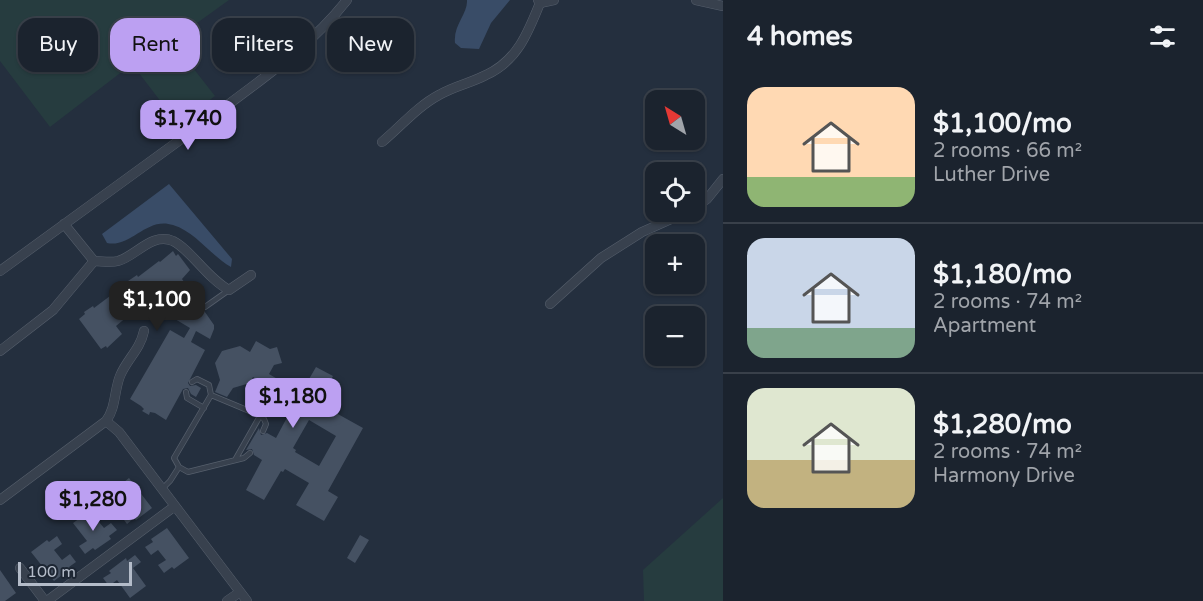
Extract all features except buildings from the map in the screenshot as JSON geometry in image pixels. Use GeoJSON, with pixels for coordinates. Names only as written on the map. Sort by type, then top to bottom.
{"type":"FeatureCollection","features":[{"type":"Feature","properties":{"kind":"street"},"geometry":{"type":"LineString","coordinates":[[0,271],[127,180],[302,49],[329,23],[347,0]]}},
{"type":"Feature","properties":{"kind":"street"},"geometry":{"type":"LineString","coordinates":[[382,142],[438,95],[503,66],[516,53],[529,30],[539,2],[554,0]]}},
{"type":"Feature","properties":{"kind":"street"},"geometry":{"type":"LineString","coordinates":[[696,0],[723,6]]}},
{"type":"Feature","properties":{"kind":"street"},"geometry":{"type":"LineString","coordinates":[[705,200],[723,179]]}},
{"type":"Feature","properties":{"kind":"street"},"geometry":{"type":"LineString","coordinates":[[550,304],[601,258],[642,232],[664,222]]}},
{"type":"Feature","properties":{"kind":"street"},"geometry":{"type":"LineString","coordinates":[[64,224],[94,261]]}},
{"type":"Feature","properties":{"kind":"street"},"geometry":{"type":"LineString","coordinates":[[94,261],[118,261],[154,241],[167,240],[178,244],[217,284],[229,290],[251,275]]}},
{"type":"Feature","properties":{"kind":"street"},"geometry":{"type":"LineString","coordinates":[[0,351],[53,310],[94,261]]}},
{"type":"Feature","properties":{"kind":"street"},"geometry":{"type":"LineString","coordinates":[[0,500],[106,421],[111,411],[120,374],[137,351],[144,331]]}},
{"type":"Feature","properties":{"kind":"street"},"geometry":{"type":"LineString","coordinates":[[106,421],[119,432],[247,601]]}},
{"type":"Feature","properties":{"kind":"street"},"geometry":{"type":"LineString","coordinates":[[20,568],[46,601],[175,506]]}},
{"type":"Feature","properties":{"kind":"street"},"geometry":{"type":"LineString","coordinates":[[227,601],[240,591]]}},
{"type":"Feature","properties":{"kind":"lane"},"geometry":{"type":"LineString","coordinates":[[205,307],[229,290]]}},
{"type":"Feature","properties":{"kind":"lane"},"geometry":{"type":"LineString","coordinates":[[192,382],[197,379],[209,385],[212,395],[174,458],[179,467],[188,472],[247,457],[250,453]]}},
{"type":"Feature","properties":{"kind":"lane"},"geometry":{"type":"LineString","coordinates":[[186,392],[187,398],[204,408]]}},
{"type":"Feature","properties":{"kind":"lane"},"geometry":{"type":"LineString","coordinates":[[212,395],[260,416],[266,424],[263,431]]}},
{"type":"Feature","properties":{"kind":"lane"},"geometry":{"type":"LineString","coordinates":[[235,460],[260,416]]}},
{"type":"Feature","properties":{"kind":"lane"},"geometry":{"type":"LineString","coordinates":[[162,489],[179,467]]}},
{"type":"Feature","properties":{"kind":"green space"},"geometry":{"type":"Polygon","coordinates":[[[0,0],[229,0],[200,21],[200,18],[110,18],[110,72],[122,72],[50,127],[0,61],[0,0]]]}},
{"type":"Feature","properties":{"kind":"green space"},"geometry":{"type":"Polygon","coordinates":[[[138,72],[196,72],[215,96],[178,124],[138,72]]]}},
{"type":"Feature","properties":{"kind":"green space"},"geometry":{"type":"Polygon","coordinates":[[[723,498],[723,601],[644,601],[643,570],[723,498]]]}},
{"type":"Feature","properties":{"kind":"water"},"geometry":{"type":"Polygon","coordinates":[[[467,0],[510,0],[491,23],[479,49],[461,48],[455,43],[456,31],[467,0]]]}},
{"type":"Feature","properties":{"kind":"water"},"geometry":{"type":"Polygon","coordinates":[[[169,184],[232,259],[231,267],[189,233],[164,223],[147,228],[124,241],[107,243],[102,234],[169,184]]]}}]}
